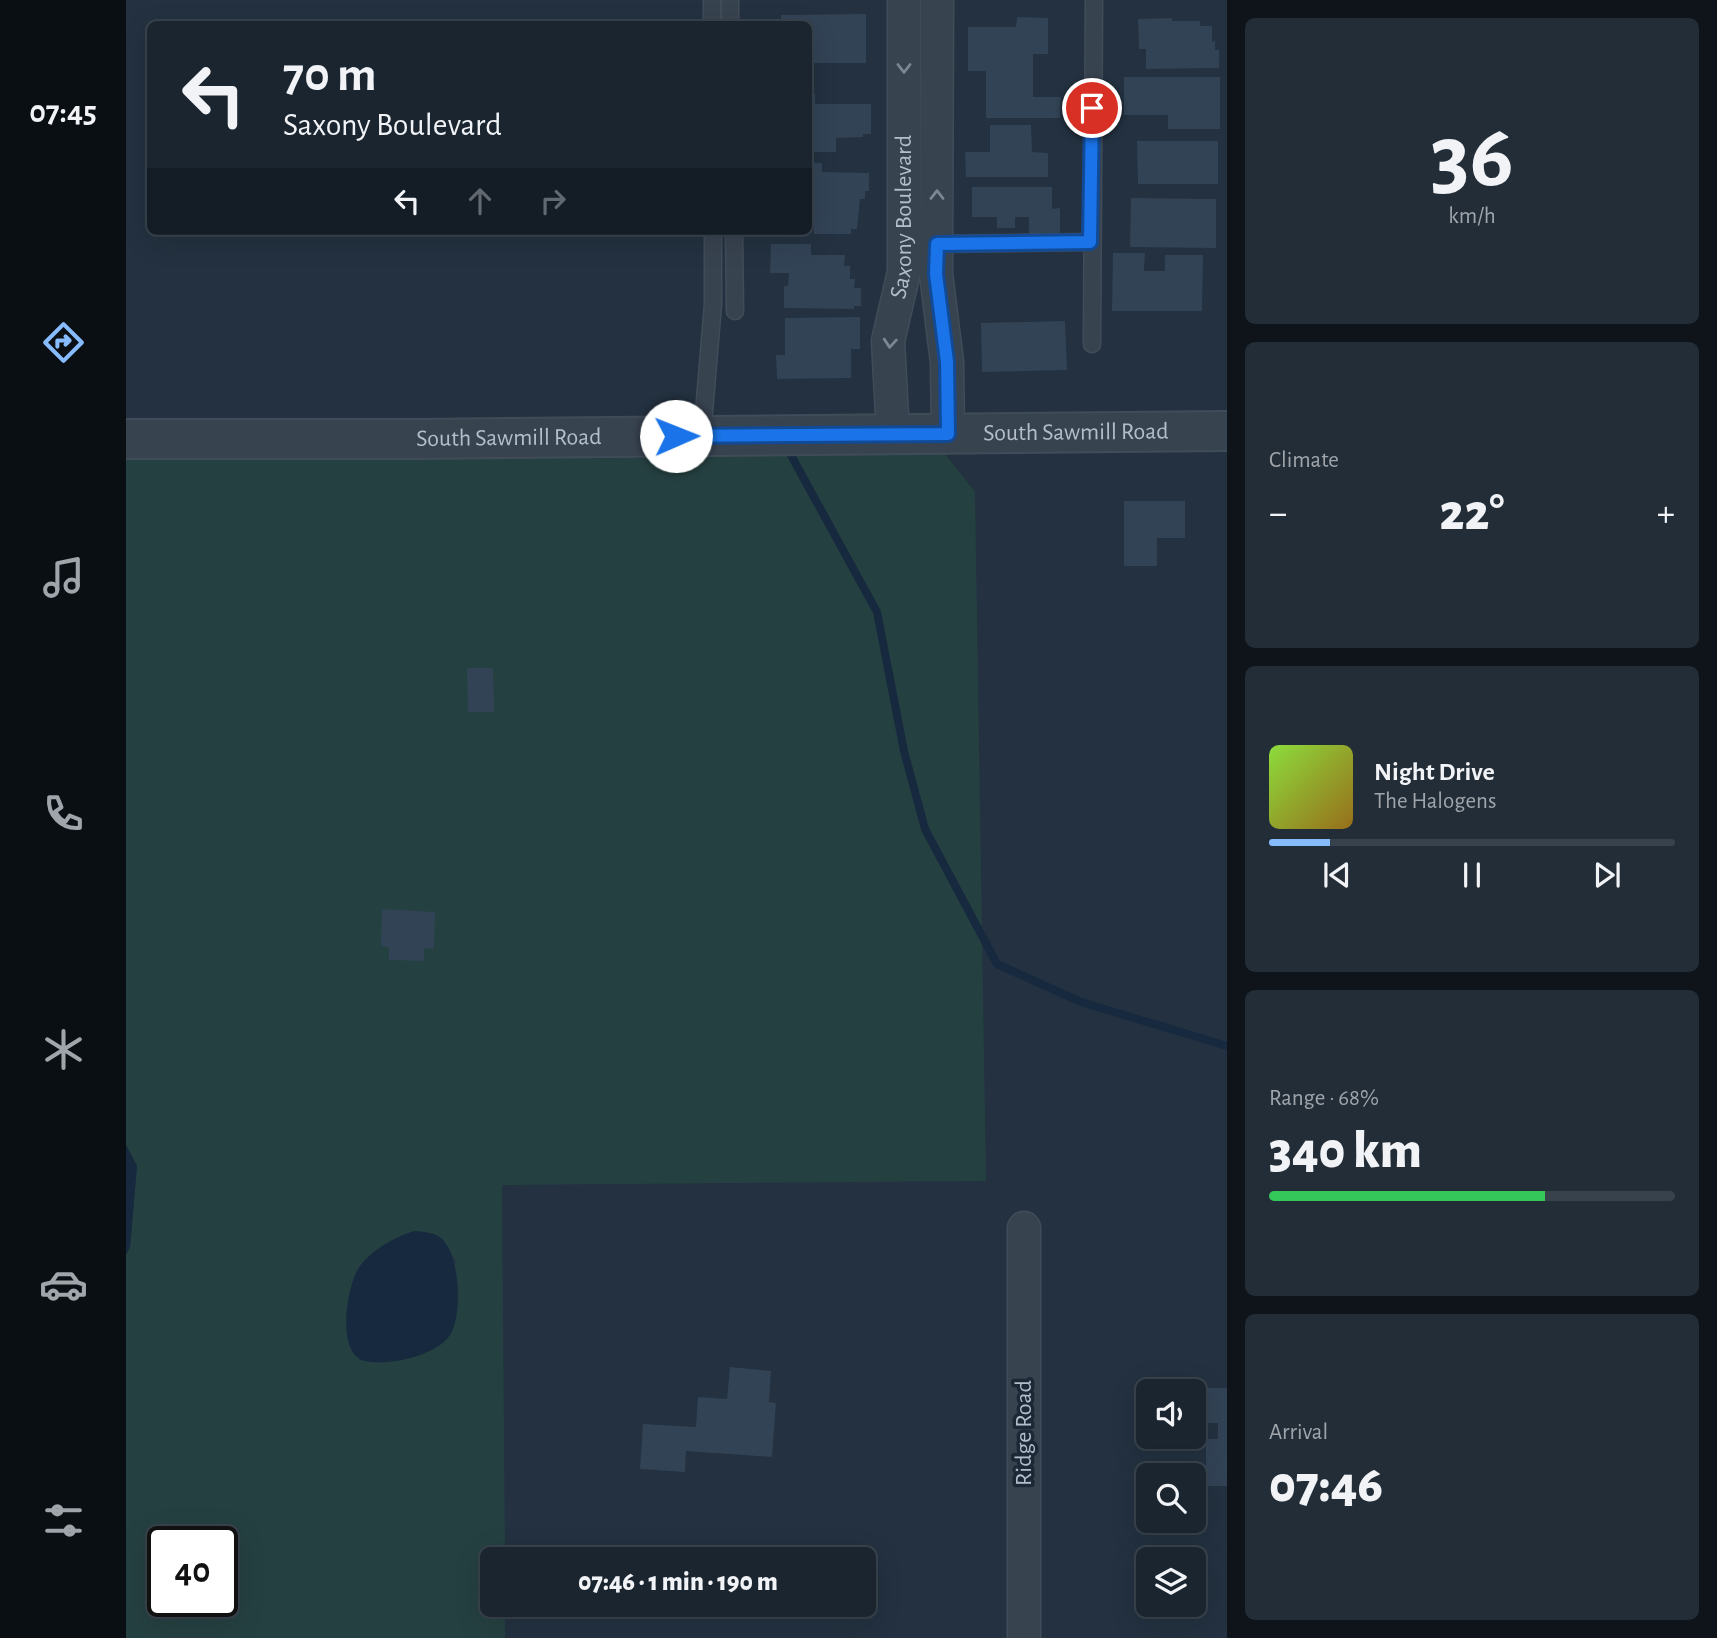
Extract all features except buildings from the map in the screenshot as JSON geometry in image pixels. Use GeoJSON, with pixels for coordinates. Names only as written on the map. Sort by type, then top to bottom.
{"type":"FeatureCollection","features":[{"type":"Feature","properties":{"kind":"street","name":"Saxony Boulevard"},"geometry":{"type":"LineString","coordinates":[[893,434],[888,341],[904,272],[904,0]]}},
{"type":"Feature","properties":{"kind":"street","name":"Saxony Boulevard"},"geometry":{"type":"LineString","coordinates":[[937,0],[936,274],[947,362],[948,434]]}},
{"type":"Feature","properties":{"kind":"street","name":"South Sawmill Road"},"geometry":{"type":"LineString","coordinates":[[126,439],[1227,431]]}},
{"type":"Feature","properties":{"kind":"street","name":"Ridge Road"},"geometry":{"type":"LineString","coordinates":[[1024,1228],[1024,1638]]}},
{"type":"Feature","properties":{"kind":"lane"},"geometry":{"type":"LineString","coordinates":[[712,0],[712,21]]}},
{"type":"Feature","properties":{"kind":"lane"},"geometry":{"type":"LineString","coordinates":[[730,0],[730,21]]}},
{"type":"Feature","properties":{"kind":"lane"},"geometry":{"type":"LineString","coordinates":[[1092,344],[1090,242],[1094,0]]}},
{"type":"Feature","properties":{"kind":"lane"},"geometry":{"type":"LineString","coordinates":[[702,436],[713,304],[713,235]]}},
{"type":"Feature","properties":{"kind":"lane"},"geometry":{"type":"LineString","coordinates":[[734,235],[735,311]]}},
{"type":"Feature","properties":{"kind":"lane"},"geometry":{"type":"LineString","coordinates":[[904,244],[1090,242]]}},
{"type":"Feature","properties":{"kind":"green space"},"geometry":{"type":"Polygon","coordinates":[[[942,450],[975,492],[986,1181],[502,1185],[505,1547],[480,1547],[480,1617],[505,1617],[505,1638],[126,1638],[126,1255],[130,1246],[137,1166],[126,1145],[126,456],[942,450]],[[442,1239],[353,1351],[360,1360],[371,1362],[456,1262],[442,1239]]]}},
{"type":"Feature","properties":{"kind":"water"},"geometry":{"type":"Polygon","coordinates":[[[126,1145],[137,1166],[130,1247],[126,1255],[126,1145]]]}},
{"type":"Feature","properties":{"kind":"water"},"geometry":{"type":"Polygon","coordinates":[[[415,1231],[432,1233],[441,1238],[452,1257],[458,1285],[454,1325],[443,1342],[423,1354],[399,1361],[366,1361],[356,1356],[350,1347],[347,1334],[346,1320],[354,1278],[363,1262],[376,1250],[415,1231]]]}},
{"type":"Feature","properties":{"kind":"waterway"},"geometry":{"type":"LineString","coordinates":[[787,448],[877,612],[904,751],[925,829],[997,964],[1081,1002],[1227,1046]]}},
{"type":"Feature","properties":{"kind":"route"},"geometry":{"type":"LineString","coordinates":[[676,436],[948,434],[947,362],[936,274],[937,244],[1090,242],[1092,108]]}}]}
